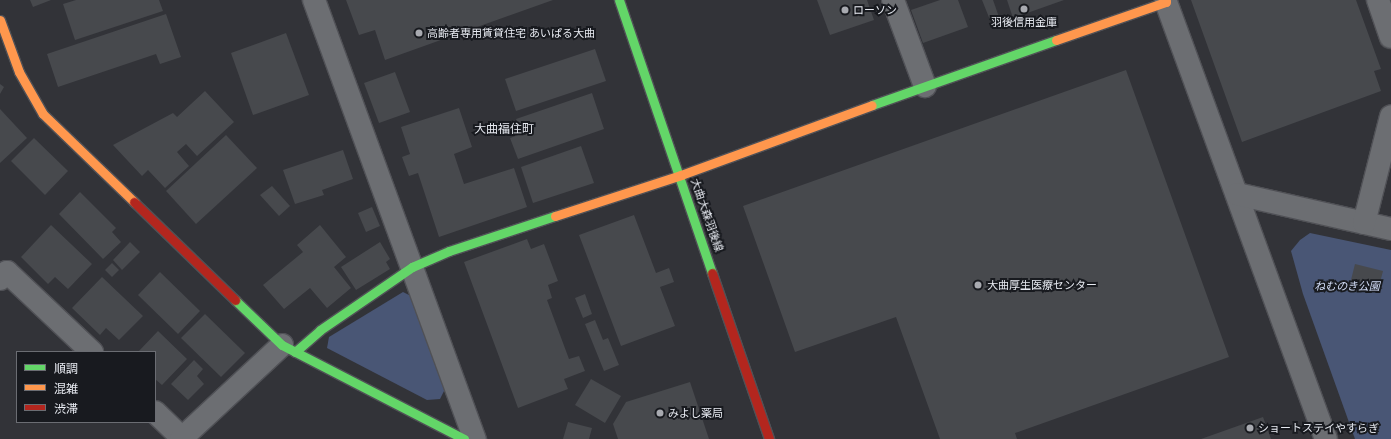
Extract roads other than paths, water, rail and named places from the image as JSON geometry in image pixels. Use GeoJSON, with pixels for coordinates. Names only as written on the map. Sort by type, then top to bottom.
{"type":"FeatureCollection","features":[{"type":"Feature","properties":{"kind":"street"},"geometry":{"type":"LineString","coordinates":[[314,0],[475,439]]}},
{"type":"Feature","properties":{"kind":"street","name":"大曲大森羽後線"},"geometry":{"type":"LineString","coordinates":[[619,0],[769,439]]}},
{"type":"Feature","properties":{"kind":"street"},"geometry":{"type":"LineString","coordinates":[[893,0],[925,86]]}},
{"type":"Feature","properties":{"kind":"street"},"geometry":{"type":"LineString","coordinates":[[1378,0],[1391,37]]}},
{"type":"Feature","properties":{"kind":"street"},"geometry":{"type":"LineString","coordinates":[[156,413],[181,438],[289,349],[320,330],[412,266],[449,251],[680,175],[925,86],[1166,1],[1326,439]]}},
{"type":"Feature","properties":{"kind":"street"},"geometry":{"type":"LineString","coordinates":[[0,20],[19,72],[43,114],[289,349],[464,439]]}},
{"type":"Feature","properties":{"kind":"street"},"geometry":{"type":"LineString","coordinates":[[1364,223],[1391,116]]}},
{"type":"Feature","properties":{"kind":"street"},"geometry":{"type":"LineString","coordinates":[[1237,194],[1391,229]]}},
{"type":"Feature","properties":{"kind":"street"},"geometry":{"type":"LineString","coordinates":[[0,279],[7,272],[91,351]]}},
{"type":"Feature","properties":{"kind":"place","name":"羽後信用金庫"},"geometry":{"type":"Point","coordinates":[1024,9]}},
{"type":"Feature","properties":{"kind":"place","name":"ローソン"},"geometry":{"type":"Point","coordinates":[845,10]}},
{"type":"Feature","properties":{"kind":"place","name":"高齢者専用賃貸住宅 あいぱる大曲"},"geometry":{"type":"Point","coordinates":[419,33]}},
{"type":"Feature","properties":{"kind":"place","name":"大曲厚生医療センター"},"geometry":{"type":"Point","coordinates":[978,285]}},
{"type":"Feature","properties":{"kind":"place","name":"みよし薬局"},"geometry":{"type":"Point","coordinates":[660,413]}},
{"type":"Feature","properties":{"kind":"place","name":"ショートステイやすらぎ"},"geometry":{"type":"Point","coordinates":[1250,428]}},
{"type":"Feature","properties":{"kind":"district","name":"大曲福住町"},"geometry":{"type":"Point","coordinates":[504,129]}},
{"type":"Feature","properties":{"kind":"park label","name":"ねむのき公園"},"geometry":{"type":"Point","coordinates":[1347,286]}}]}
